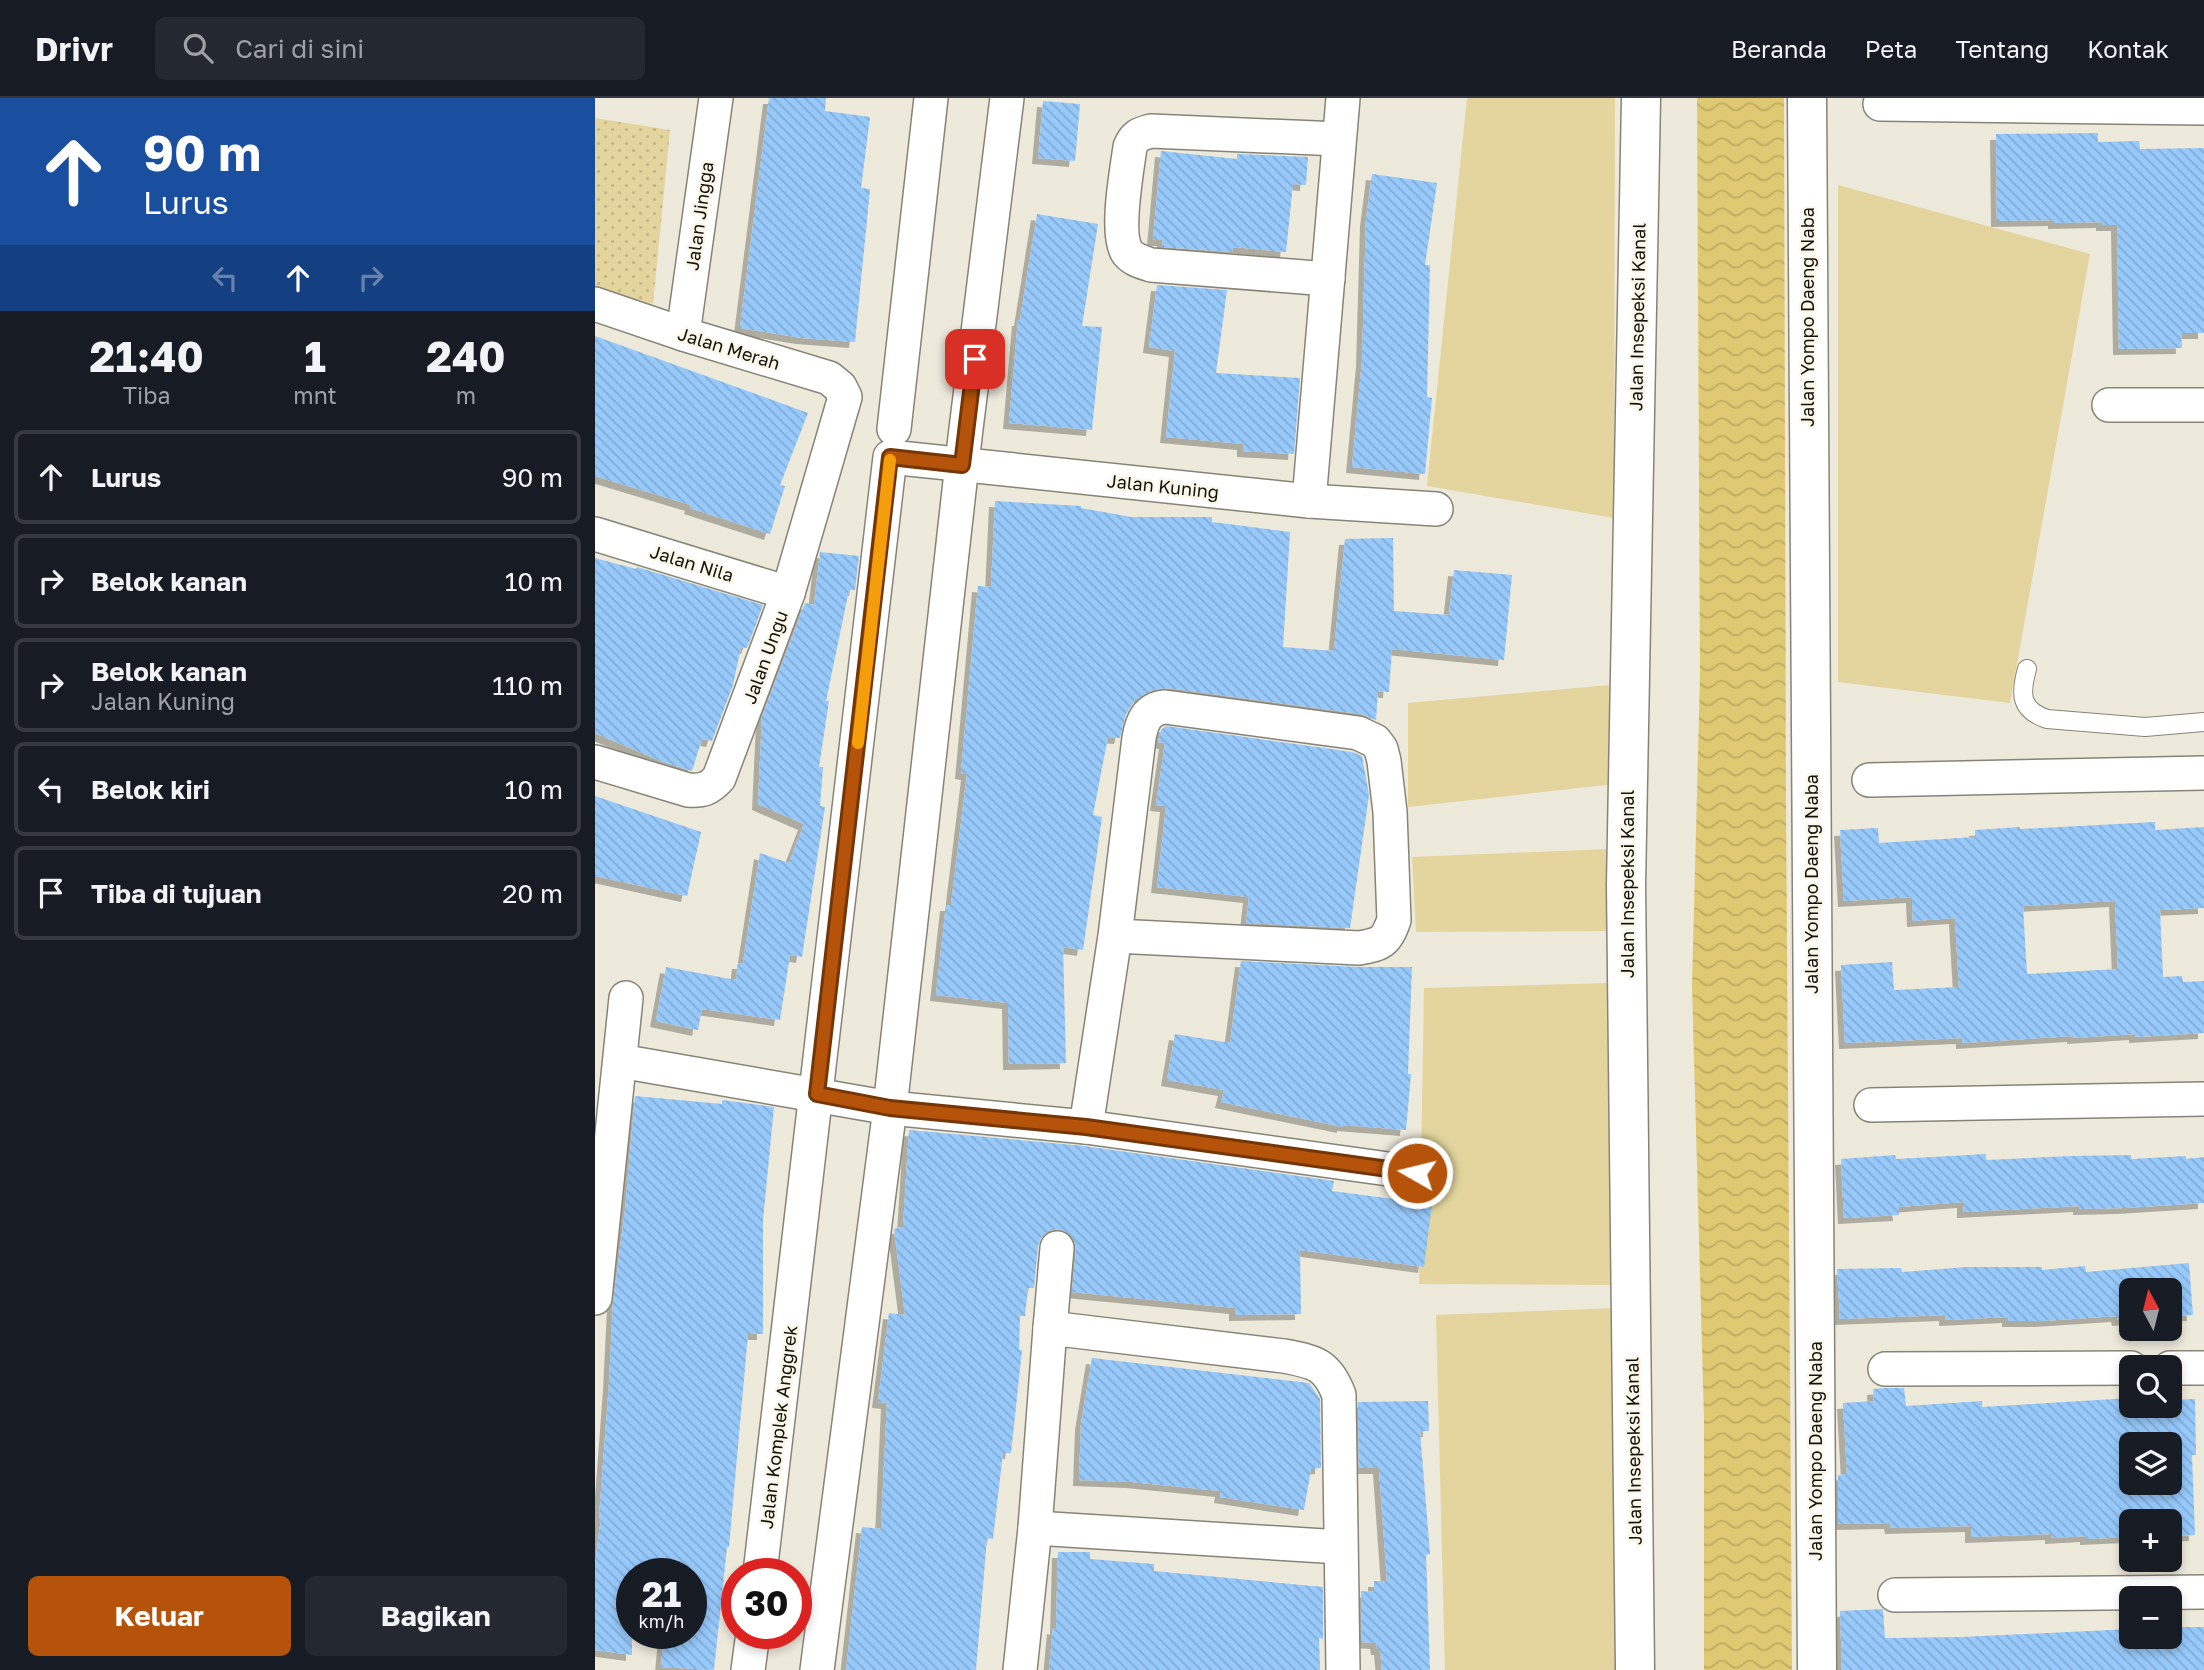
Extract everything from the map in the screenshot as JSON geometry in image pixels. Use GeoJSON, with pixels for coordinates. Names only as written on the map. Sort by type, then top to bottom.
{"type":"FeatureCollection","features":[{"type":"Feature","properties":{"kind":"street","name":"Jalan Jingga"},"geometry":{"type":"LineString","coordinates":[[683,334],[716,98]]}},
{"type":"Feature","properties":{"kind":"street"},"geometry":{"type":"LineString","coordinates":[[892,443],[932,98]]}},
{"type":"Feature","properties":{"kind":"street"},"geometry":{"type":"LineString","coordinates":[[817,1670],[890,1108],[962,465],[1007,98]]}},
{"type":"Feature","properties":{"kind":"street"},"geometry":{"type":"LineString","coordinates":[[1309,501],[1343,98]]}},
{"type":"Feature","properties":{"kind":"street","name":"Jalan Insepeksi Kanal"},"geometry":{"type":"LineString","coordinates":[[1635,1670],[1626,885],[1641,98]]}},
{"type":"Feature","properties":{"kind":"street","name":"Jalan Yompo Daeng Naba"},"geometry":{"type":"LineString","coordinates":[[1807,98],[1817,1670]]}},
{"type":"Feature","properties":{"kind":"street"},"geometry":{"type":"LineString","coordinates":[[1880,104],[2204,108]]}},
{"type":"Feature","properties":{"kind":"street"},"geometry":{"type":"LineString","coordinates":[[1328,279],[1151,265],[1136,260],[1127,252],[1122,222],[1130,147],[1134,137],[1139,134],[1151,131],[1339,139]]}},
{"type":"Feature","properties":{"kind":"street","name":"Jalan Merah"},"geometry":{"type":"LineString","coordinates":[[595,304],[829,378],[844,392],[843,408]]}},
{"type":"Feature","properties":{"kind":"street"},"geometry":{"type":"LineString","coordinates":[[2109,405],[2204,405]]}},
{"type":"Feature","properties":{"kind":"street","name":"Jalan Ungu"},"geometry":{"type":"LineString","coordinates":[[595,762],[688,790],[702,791],[712,786],[719,778],[788,593],[843,408]]}},
{"type":"Feature","properties":{"kind":"street","name":"Jalan Kuning"},"geometry":{"type":"LineString","coordinates":[[892,443],[962,465],[1309,501],[1436,509]]}},
{"type":"Feature","properties":{"kind":"street","name":"Jalan Komplek Anggrek"},"geometry":{"type":"LineString","coordinates":[[762,1558],[892,443]]}},
{"type":"Feature","properties":{"kind":"street","name":"Jalan Nila"},"geometry":{"type":"LineString","coordinates":[[595,534],[788,593]]}},
{"type":"Feature","properties":{"kind":"street"},"geometry":{"type":"LineString","coordinates":[[1086,1127],[1115,936],[1139,738],[1150,711],[1165,707],[1358,733],[1375,741],[1381,749],[1390,811],[1394,920],[1389,935],[1378,945],[1359,948],[1115,936]]}},
{"type":"Feature","properties":{"kind":"street"},"geometry":{"type":"LineString","coordinates":[[1869,780],[2204,773]]}},
{"type":"Feature","properties":{"kind":"street"},"geometry":{"type":"LineString","coordinates":[[595,1298],[625,999]]}},
{"type":"Feature","properties":{"kind":"street"},"geometry":{"type":"LineString","coordinates":[[620,1060],[890,1108],[1086,1127],[1417,1173]]}},
{"type":"Feature","properties":{"kind":"street"},"geometry":{"type":"LineString","coordinates":[[1871,1105],[2204,1099]]}},
{"type":"Feature","properties":{"kind":"street"},"geometry":{"type":"LineString","coordinates":[[1020,1670],[1048,1385],[1057,1248]]}},
{"type":"Feature","properties":{"kind":"street"},"geometry":{"type":"LineString","coordinates":[[1050,1328],[1284,1356],[1305,1360],[1324,1368],[1332,1378],[1339,1395],[1343,1670]]}},
{"type":"Feature","properties":{"kind":"street"},"geometry":{"type":"LineString","coordinates":[[1885,1368],[2119,1368]]}},
{"type":"Feature","properties":{"kind":"street"},"geometry":{"type":"LineString","coordinates":[[2182,1368],[2204,1368]]}},
{"type":"Feature","properties":{"kind":"street"},"geometry":{"type":"LineString","coordinates":[[1035,1528],[1340,1547]]}},
{"type":"Feature","properties":{"kind":"street"},"geometry":{"type":"LineString","coordinates":[[1895,1595],[2204,1592]]}},
{"type":"Feature","properties":{"kind":"street"},"geometry":{"type":"LineString","coordinates":[[748,1670],[751,1649]]}},
{"type":"Feature","properties":{"kind":"lane"},"geometry":{"type":"LineString","coordinates":[[2027,669],[2022,687],[2024,701],[2034,715],[2047,719],[2145,727],[2204,722]]}},
{"type":"Feature","properties":{"kind":"shaded area"},"geometry":{"type":"Polygon","coordinates":[[[1467,98],[1615,98],[1614,518],[1427,486],[1467,98]]]}},
{"type":"Feature","properties":{"kind":"shaded area"},"geometry":{"type":"Polygon","coordinates":[[[595,118],[670,130],[653,304],[595,288],[595,118]]]}},
{"type":"Feature","properties":{"kind":"shaded area"},"geometry":{"type":"Polygon","coordinates":[[[1838,185],[2090,254],[2010,703],[1838,682],[1838,185]]]}},
{"type":"Feature","properties":{"kind":"shaded area"},"geometry":{"type":"Polygon","coordinates":[[[1610,685],[1615,784],[1408,807],[1408,703],[1610,685]]]}},
{"type":"Feature","properties":{"kind":"shaded area"},"geometry":{"type":"Polygon","coordinates":[[[1608,849],[1614,931],[1416,932],[1412,857],[1608,849]]]}},
{"type":"Feature","properties":{"kind":"shaded area"},"geometry":{"type":"Polygon","coordinates":[[[1610,983],[1617,1285],[1419,1284],[1424,988],[1610,983]]]}},
{"type":"Feature","properties":{"kind":"shaded area"},"geometry":{"type":"Polygon","coordinates":[[[1617,1308],[1615,1670],[1445,1670],[1436,1315],[1617,1308]]]}},
{"type":"Feature","properties":{"kind":"water"},"geometry":{"type":"Polygon","coordinates":[[[1697,98],[1784,98],[1792,1670],[1704,1670],[1704,1419],[1692,986],[1700,676],[1697,98]]]}},
{"type":"Feature","properties":{"kind":"building"},"geometry":{"type":"Polygon","coordinates":[[[769,98],[826,98],[825,111],[870,117],[861,188],[870,189],[855,342],[802,338],[740,328],[769,98]]]}},
{"type":"Feature","properties":{"kind":"building"},"geometry":{"type":"Polygon","coordinates":[[[1043,101],[1080,104],[1075,161],[1038,158],[1043,101]]]}},
{"type":"Feature","properties":{"kind":"building"},"geometry":{"type":"Polygon","coordinates":[[[2098,133],[2098,142],[2139,141],[2140,149],[2204,148],[2204,333],[2181,333],[2182,348],[2119,349],[2117,225],[2102,225],[2102,222],[2054,223],[2054,220],[1997,221],[1996,134],[2098,133]]]}},
{"type":"Feature","properties":{"kind":"building"},"geometry":{"type":"Polygon","coordinates":[[[1161,151],[1237,159],[1237,154],[1308,157],[1306,185],[1293,184],[1286,252],[1233,247],[1232,252],[1162,247],[1163,240],[1153,240],[1161,151]]]}},
{"type":"Feature","properties":{"kind":"building"},"geometry":{"type":"Polygon","coordinates":[[[1372,174],[1437,183],[1425,265],[1430,265],[1427,397],[1432,398],[1425,474],[1352,467],[1362,361],[1366,220],[1372,174]]]}},
{"type":"Feature","properties":{"kind":"building"},"geometry":{"type":"Polygon","coordinates":[[[1037,214],[1098,224],[1082,326],[1102,327],[1092,430],[1009,423],[1018,320],[1037,214]]]}},
{"type":"Feature","properties":{"kind":"building"},"geometry":{"type":"Polygon","coordinates":[[[1157,285],[1227,290],[1216,373],[1300,378],[1294,454],[1243,451],[1243,444],[1166,437],[1175,351],[1149,347],[1157,285]]]}},
{"type":"Feature","properties":{"kind":"building"},"geometry":{"type":"Polygon","coordinates":[[[595,336],[808,413],[780,485],[785,486],[770,534],[690,508],[691,505],[595,476],[595,336]]]}},
{"type":"Feature","properties":{"kind":"building"},"geometry":{"type":"Polygon","coordinates":[[[995,501],[1081,506],[1131,517],[1212,517],[1212,522],[1290,532],[1283,647],[1334,651],[1345,539],[1393,538],[1394,611],[1449,615],[1454,570],[1512,575],[1504,660],[1392,649],[1389,692],[1378,691],[1376,720],[1361,714],[1168,688],[1152,690],[1135,700],[1126,714],[1120,738],[1108,737],[1093,815],[1102,817],[1083,950],[1063,947],[1066,1063],[1009,1064],[1008,1003],[936,995],[946,905],[951,905],[967,774],[961,773],[978,586],[991,587],[995,501]]]}},
{"type":"Feature","properties":{"kind":"building"},"geometry":{"type":"Polygon","coordinates":[[[820,552],[859,556],[855,590],[849,590],[826,701],[829,701],[819,767],[823,767],[820,806],[825,807],[802,957],[790,955],[780,1020],[702,1009],[698,1030],[656,1021],[666,967],[736,980],[738,963],[743,963],[760,853],[789,863],[804,824],[758,804],[762,717],[805,603],[814,605],[820,552]]]}},
{"type":"Feature","properties":{"kind":"building"},"geometry":{"type":"Polygon","coordinates":[[[595,558],[636,569],[637,567],[763,605],[747,648],[741,647],[733,685],[712,741],[702,739],[692,771],[663,762],[595,733],[595,558]]]}},
{"type":"Feature","properties":{"kind":"building"},"geometry":{"type":"Polygon","coordinates":[[[1166,726],[1352,752],[1362,756],[1369,795],[1350,928],[1246,923],[1249,897],[1157,887],[1166,806],[1156,805],[1165,743],[1158,742],[1161,730],[1166,726]]]}},
{"type":"Feature","properties":{"kind":"building"},"geometry":{"type":"Polygon","coordinates":[[[595,796],[701,832],[687,896],[595,876],[595,796]]]}},
{"type":"Feature","properties":{"kind":"building"},"geometry":{"type":"Polygon","coordinates":[[[2155,822],[2155,830],[2204,827],[2204,908],[2160,910],[2163,977],[2182,976],[2183,982],[2204,981],[2204,1033],[2135,1037],[2135,1034],[2073,1036],[1962,1043],[1962,1038],[1845,1043],[1841,965],[1892,962],[1894,990],[1959,987],[1955,918],[1913,921],[1912,897],[1844,901],[1840,830],[1878,828],[1879,843],[1975,837],[1975,830],[2155,822]],[[2115,901],[2023,906],[2027,974],[2118,969],[2115,901]]]}},
{"type":"Feature","properties":{"kind":"building"},"geometry":{"type":"Polygon","coordinates":[[[1241,961],[1412,967],[1408,1074],[1411,1074],[1406,1130],[1343,1127],[1221,1102],[1224,1090],[1167,1080],[1175,1034],[1230,1043],[1241,961]]]}},
{"type":"Feature","properties":{"kind":"building"},"geometry":{"type":"Polygon","coordinates":[[[635,1096],[722,1104],[722,1100],[774,1107],[763,1220],[763,1334],[748,1334],[729,1547],[726,1558],[721,1558],[721,1604],[714,1670],[661,1667],[663,1649],[707,1649],[707,1558],[616,1558],[616,1649],[632,1649],[632,1655],[595,1650],[595,1565],[601,1518],[613,1303],[625,1210],[635,1096]]]}},
{"type":"Feature","properties":{"kind":"building"},"geometry":{"type":"Polygon","coordinates":[[[909,1130],[1084,1146],[1334,1181],[1332,1191],[1432,1204],[1424,1267],[1300,1250],[1301,1314],[1235,1315],[1235,1308],[1072,1292],[1076,1250],[1074,1239],[1067,1232],[1058,1229],[1048,1231],[1042,1236],[1038,1246],[1034,1288],[1028,1288],[1025,1316],[1020,1316],[1019,1350],[1022,1350],[1011,1453],[1003,1453],[993,1539],[987,1538],[976,1670],[846,1670],[862,1527],[881,1529],[887,1403],[878,1402],[889,1313],[905,1315],[894,1229],[903,1227],[909,1130]]]}},
{"type":"Feature","properties":{"kind":"building"},"geometry":{"type":"Polygon","coordinates":[[[1986,1154],[1986,1160],[2131,1155],[2131,1159],[2204,1157],[2204,1203],[1963,1212],[1963,1202],[1898,1207],[1899,1215],[1844,1218],[1841,1159],[1895,1155],[1896,1159],[1986,1154]]]}},
{"type":"Feature","properties":{"kind":"building"},"geometry":{"type":"Polygon","coordinates":[[[2189,1263],[2193,1315],[2182,1315],[2182,1278],[2119,1278],[2119,1320],[2117,1316],[2041,1321],[2008,1321],[2008,1317],[1945,1320],[1945,1315],[1840,1319],[1837,1269],[1901,1268],[1902,1272],[1967,1267],[2042,1267],[2042,1270],[2085,1266],[2086,1272],[2189,1263]]]}},
{"type":"Feature","properties":{"kind":"building"},"geometry":{"type":"Polygon","coordinates":[[[1092,1358],[1309,1383],[1320,1399],[1321,1468],[1311,1469],[1304,1510],[1220,1497],[1221,1491],[1079,1480],[1081,1424],[1092,1358]]]}},
{"type":"Feature","properties":{"kind":"building"},"geometry":{"type":"Polygon","coordinates":[[[1884,1388],[1904,1388],[1906,1406],[1982,1401],[1982,1407],[2119,1399],[2119,1418],[2182,1418],[2182,1400],[2195,1399],[2196,1455],[2192,1455],[2195,1535],[2182,1536],[2182,1509],[2119,1509],[2119,1538],[2086,1539],[2086,1536],[2051,1538],[2051,1534],[1971,1537],[1971,1526],[1891,1528],[1890,1523],[1838,1524],[1838,1475],[1847,1474],[1843,1403],[1874,1401],[1873,1389],[1884,1388]]]}},
{"type":"Feature","properties":{"kind":"building"},"geometry":{"type":"Polygon","coordinates":[[[1428,1401],[1429,1431],[1420,1431],[1430,1554],[1426,1555],[1430,1670],[1382,1670],[1380,1649],[1377,1649],[1376,1643],[1362,1642],[1361,1591],[1374,1592],[1374,1581],[1387,1581],[1379,1468],[1359,1468],[1358,1402],[1428,1401]]]}},
{"type":"Feature","properties":{"kind":"building"},"geometry":{"type":"Polygon","coordinates":[[[1058,1552],[1090,1552],[1090,1559],[1154,1564],[1154,1571],[1323,1587],[1323,1639],[1319,1638],[1320,1670],[1049,1670],[1053,1628],[1056,1629],[1058,1552]]]}},
{"type":"Feature","properties":{"kind":"building"},"geometry":{"type":"Polygon","coordinates":[[[1883,1609],[1885,1638],[2119,1630],[2119,1649],[2182,1649],[2182,1627],[2204,1627],[2204,1670],[1842,1670],[1840,1611],[1883,1609]]]}},
{"type":"Feature","properties":{"kind":"slow traffic"},"geometry":{"type":"LineString","coordinates":[[858,743],[890,460]]}},
{"type":"Feature","properties":{"kind":"route"},"geometry":{"type":"LineString","coordinates":[[975,359],[962,465],[890,457],[817,1094],[890,1108],[1086,1127],[1417,1173]]}}]}
